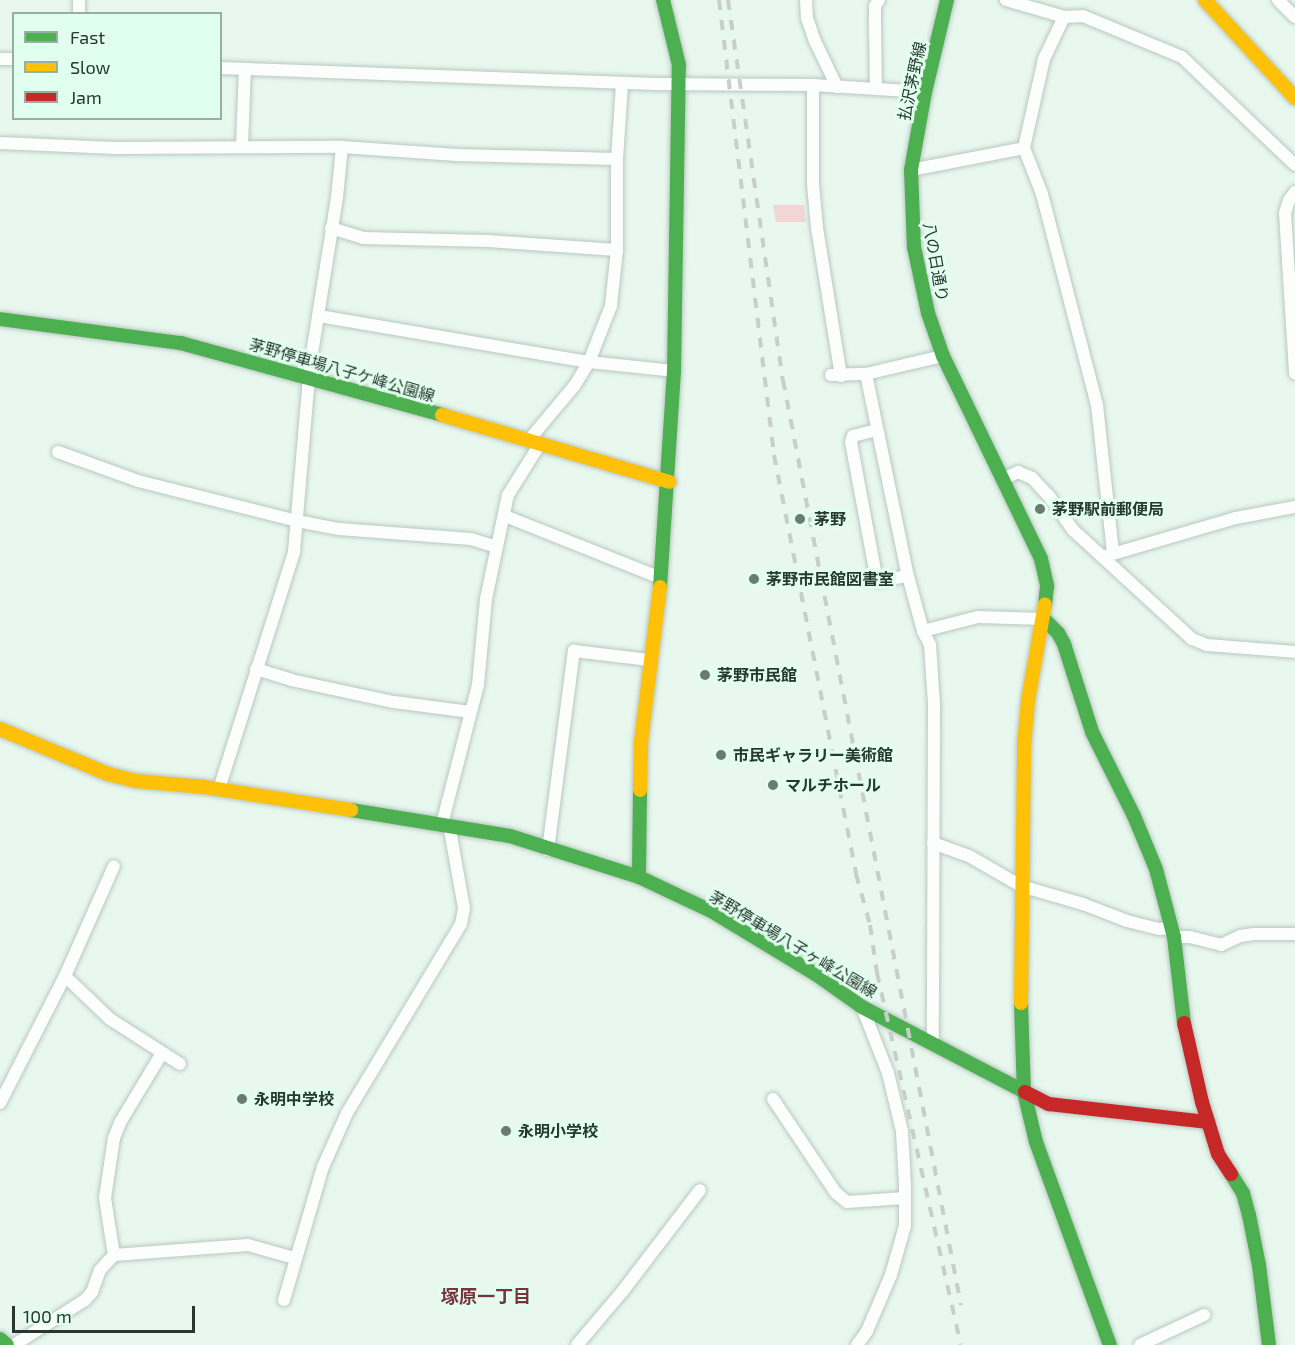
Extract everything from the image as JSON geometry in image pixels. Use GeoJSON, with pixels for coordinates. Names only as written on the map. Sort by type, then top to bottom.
{"type":"FeatureCollection","features":[{"type":"Feature","properties":{"kind":"main road"},"geometry":{"type":"LineString","coordinates":[[639,877],[639,769],[649,660],[661,578],[669,482],[674,371],[679,84],[678,55],[663,0]]}},
{"type":"Feature","properties":{"kind":"main road","name":"払沢茅野線"},"geometry":{"type":"LineString","coordinates":[[911,170],[925,92],[947,0]]}},
{"type":"Feature","properties":{"kind":"main road"},"geometry":{"type":"LineString","coordinates":[[1205,0],[1295,98]]}},
{"type":"Feature","properties":{"kind":"main road","name":"八の日通り"},"geometry":{"type":"LineString","coordinates":[[911,170],[913,235],[919,278],[943,356]]}},
{"type":"Feature","properties":{"kind":"main road","name":"茅野停車場八子ケ峰公園線"},"geometry":{"type":"LineString","coordinates":[[0,319],[181,343],[310,377],[669,482]]}},
{"type":"Feature","properties":{"kind":"main road"},"geometry":{"type":"LineString","coordinates":[[943,356],[1041,559],[1047,586],[1044,619],[1028,701],[1024,746],[1021,1038],[1024,1092],[1035,1142],[1110,1345]]}},
{"type":"Feature","properties":{"kind":"main road"},"geometry":{"type":"LineString","coordinates":[[1044,619],[1058,633],[1064,644],[1092,732],[1156,869],[1172,933],[1180,1006],[1208,1122],[1218,1154],[1243,1193],[1249,1215],[1259,1265],[1269,1345]]}},
{"type":"Feature","properties":{"kind":"main road","name":"茅野停車場八子ヶ峰公園線"},"geometry":{"type":"LineString","coordinates":[[0,729],[108,774],[136,781],[219,789],[446,824],[510,836],[594,861],[639,877],[713,912],[817,975],[862,1007],[933,1041],[1024,1092],[1057,1106],[1208,1122]]}},
{"type":"Feature","properties":{"kind":"main road"},"geometry":{"type":"LineString","coordinates":[[0,1339],[7,1345]]}},
{"type":"Feature","properties":{"kind":"street"},"geometry":{"type":"LineString","coordinates":[[806,0],[807,18],[815,41],[837,87]]}},
{"type":"Feature","properties":{"kind":"street"},"geometry":{"type":"LineString","coordinates":[[876,89],[875,6],[879,0]]}},
{"type":"Feature","properties":{"kind":"street"},"geometry":{"type":"LineString","coordinates":[[1006,0],[1064,16],[1083,16],[1182,57],[1295,165]]}},
{"type":"Feature","properties":{"kind":"street"},"geometry":{"type":"LineString","coordinates":[[1278,0],[1295,17]]}},
{"type":"Feature","properties":{"kind":"street"},"geometry":{"type":"LineString","coordinates":[[1064,16],[1044,59],[1024,147],[1042,194],[1097,405],[1108,555]]}},
{"type":"Feature","properties":{"kind":"street"},"geometry":{"type":"LineString","coordinates":[[222,68],[622,83],[813,86],[925,92]]}},
{"type":"Feature","properties":{"kind":"street"},"geometry":{"type":"LineString","coordinates":[[242,146],[245,69]]}},
{"type":"Feature","properties":{"kind":"street"},"geometry":{"type":"LineString","coordinates":[[284,1300],[294,1258],[322,1167],[347,1113],[461,924],[464,908],[446,824],[478,685],[486,599],[513,483],[534,442],[589,362],[611,306],[617,250],[617,159],[622,83]]}},
{"type":"Feature","properties":{"kind":"street"},"geometry":{"type":"LineString","coordinates":[[813,86],[814,195],[836,376],[866,374],[943,356]]}},
{"type":"Feature","properties":{"kind":"street"},"geometry":{"type":"LineString","coordinates":[[0,143],[115,148],[342,147],[457,155],[617,159]]}},
{"type":"Feature","properties":{"kind":"street"},"geometry":{"type":"LineString","coordinates":[[219,789],[294,552],[310,377],[342,147]]}},
{"type":"Feature","properties":{"kind":"street"},"geometry":{"type":"LineString","coordinates":[[911,170],[1024,147]]}},
{"type":"Feature","properties":{"kind":"street"},"geometry":{"type":"LineString","coordinates":[[1295,192],[1289,200],[1285,213],[1295,366]]}},
{"type":"Feature","properties":{"kind":"street"},"geometry":{"type":"LineString","coordinates":[[331,228],[363,238],[488,241],[617,250]]}},
{"type":"Feature","properties":{"kind":"street"},"geometry":{"type":"LineString","coordinates":[[319,316],[589,362],[674,371]]}},
{"type":"Feature","properties":{"kind":"street"},"geometry":{"type":"LineString","coordinates":[[866,374],[908,576],[923,631],[930,645],[934,703],[933,1041]]}},
{"type":"Feature","properties":{"kind":"street"},"geometry":{"type":"LineString","coordinates":[[877,430],[854,436],[851,442],[877,581],[908,576]]}},
{"type":"Feature","properties":{"kind":"street"},"geometry":{"type":"LineString","coordinates":[[58,452],[138,481],[297,521],[339,529],[471,539],[497,547]]}},
{"type":"Feature","properties":{"kind":"street"},"geometry":{"type":"LineString","coordinates":[[1004,479],[1018,472],[1032,478],[1049,496],[1073,530],[1108,555],[1198,643],[1295,652]]}},
{"type":"Feature","properties":{"kind":"street"},"geometry":{"type":"LineString","coordinates":[[1108,555],[1236,518],[1295,507]]}},
{"type":"Feature","properties":{"kind":"street"},"geometry":{"type":"LineString","coordinates":[[505,516],[661,578]]}},
{"type":"Feature","properties":{"kind":"street"},"geometry":{"type":"LineString","coordinates":[[923,631],[978,617],[1044,619]]}},
{"type":"Feature","properties":{"kind":"street"},"geometry":{"type":"LineString","coordinates":[[548,849],[574,651],[649,660]]}},
{"type":"Feature","properties":{"kind":"street"},"geometry":{"type":"LineString","coordinates":[[256,669],[291,680],[394,702],[470,712]]}},
{"type":"Feature","properties":{"kind":"street"},"geometry":{"type":"LineString","coordinates":[[933,843],[969,856],[1022,886],[1083,904],[1127,921],[1172,933],[1221,945],[1240,936],[1295,934]]}},
{"type":"Feature","properties":{"kind":"street"},"geometry":{"type":"LineString","coordinates":[[0,1103],[64,976],[114,866]]}},
{"type":"Feature","properties":{"kind":"street"},"geometry":{"type":"LineString","coordinates":[[64,976],[110,1019],[180,1064]]}},
{"type":"Feature","properties":{"kind":"street"},"geometry":{"type":"LineString","coordinates":[[857,1345],[867,1331],[891,1275],[905,1226],[902,1131],[888,1073],[862,1007]]}},
{"type":"Feature","properties":{"kind":"street"},"geometry":{"type":"LineString","coordinates":[[114,1255],[105,1198],[114,1138],[121,1121],[162,1053]]}},
{"type":"Feature","properties":{"kind":"street"},"geometry":{"type":"LineString","coordinates":[[773,1099],[836,1193],[847,1202],[905,1198]]}},
{"type":"Feature","properties":{"kind":"street"},"geometry":{"type":"LineString","coordinates":[[577,1345],[622,1292],[700,1190]]}},
{"type":"Feature","properties":{"kind":"street"},"geometry":{"type":"LineString","coordinates":[[14,1345],[85,1300],[92,1292],[100,1270],[114,1255],[248,1245],[294,1258]]}},
{"type":"Feature","properties":{"kind":"street"},"geometry":{"type":"LineString","coordinates":[[1140,1345],[1204,1315]]}},
{"type":"Feature","properties":{"kind":"shaded area"},"geometry":{"type":"Polygon","coordinates":[[[773,205],[804,205],[806,222],[776,222],[773,205]]]}},
{"type":"Feature","properties":{"kind":"railway"},"geometry":{"type":"LineString","coordinates":[[719,0],[774,455],[856,874],[870,925],[877,973],[961,1345]]}},
{"type":"Feature","properties":{"kind":"railway"},"geometry":{"type":"LineString","coordinates":[[728,0],[783,380],[961,1305]]}},
{"type":"Feature","properties":{"kind":"traffic: fast"},"geometry":{"type":"LineString","coordinates":[[660,587],[674,371],[679,65],[663,0]]}},
{"type":"Feature","properties":{"kind":"traffic: fast"},"geometry":{"type":"LineString","coordinates":[[947,0],[925,92],[911,170],[914,247],[928,313],[943,356],[1041,559],[1047,586],[1045,604]]}},
{"type":"Feature","properties":{"kind":"traffic: fast"},"geometry":{"type":"LineString","coordinates":[[0,319],[181,343],[442,415]]}},
{"type":"Feature","properties":{"kind":"traffic: fast"},"geometry":{"type":"LineString","coordinates":[[1044,619],[1058,633],[1064,644],[1092,732],[1134,816],[1156,869],[1174,937],[1184,1023]]}},
{"type":"Feature","properties":{"kind":"traffic: fast"},"geometry":{"type":"LineString","coordinates":[[640,790],[639,877],[713,912],[817,975],[862,1007],[1025,1092]]}},
{"type":"Feature","properties":{"kind":"traffic: fast"},"geometry":{"type":"LineString","coordinates":[[351,810],[510,836],[639,877]]}},
{"type":"Feature","properties":{"kind":"traffic: fast"},"geometry":{"type":"LineString","coordinates":[[1021,1003],[1024,1092],[1036,1142],[1110,1345]]}},
{"type":"Feature","properties":{"kind":"traffic: fast"},"geometry":{"type":"LineString","coordinates":[[1231,1174],[1243,1193],[1249,1215],[1259,1265],[1269,1345]]}},
{"type":"Feature","properties":{"kind":"traffic: fast"},"geometry":{"type":"LineString","coordinates":[[0,1339],[7,1345]]}},
{"type":"Feature","properties":{"kind":"traffic: slow"},"geometry":{"type":"LineString","coordinates":[[1205,0],[1295,98]]}},
{"type":"Feature","properties":{"kind":"traffic: slow"},"geometry":{"type":"LineString","coordinates":[[442,415],[669,482]]}},
{"type":"Feature","properties":{"kind":"traffic: slow"},"geometry":{"type":"LineString","coordinates":[[640,790],[641,742],[660,587]]}},
{"type":"Feature","properties":{"kind":"traffic: slow"},"geometry":{"type":"LineString","coordinates":[[1021,1003],[1024,746],[1028,701],[1045,604]]}},
{"type":"Feature","properties":{"kind":"traffic: slow"},"geometry":{"type":"LineString","coordinates":[[0,729],[108,774],[136,781],[204,787],[351,810]]}},
{"type":"Feature","properties":{"kind":"traffic: jam"},"geometry":{"type":"LineString","coordinates":[[1184,1023],[1202,1102],[1218,1154],[1231,1174]]}},
{"type":"Feature","properties":{"kind":"traffic: jam"},"geometry":{"type":"LineString","coordinates":[[1025,1092],[1049,1104],[1208,1122]]}},
{"type":"Feature","properties":{"kind":"place","name":"茅野駅前郵便局"},"geometry":{"type":"Point","coordinates":[1040,509]}},
{"type":"Feature","properties":{"kind":"place","name":"茅野"},"geometry":{"type":"Point","coordinates":[800,519]}},
{"type":"Feature","properties":{"kind":"place","name":"茅野市民館図書室"},"geometry":{"type":"Point","coordinates":[754,579]}},
{"type":"Feature","properties":{"kind":"place","name":"茅野市民館"},"geometry":{"type":"Point","coordinates":[705,675]}},
{"type":"Feature","properties":{"kind":"place","name":"市民ギャラリー美術館"},"geometry":{"type":"Point","coordinates":[721,755]}},
{"type":"Feature","properties":{"kind":"place","name":"マルチホール"},"geometry":{"type":"Point","coordinates":[773,785]}},
{"type":"Feature","properties":{"kind":"place","name":"永明中学校"},"geometry":{"type":"Point","coordinates":[242,1099]}},
{"type":"Feature","properties":{"kind":"place","name":"永明小学校"},"geometry":{"type":"Point","coordinates":[506,1131]}},
{"type":"Feature","properties":{"kind":"district","name":"塚原一丁目"},"geometry":{"type":"Point","coordinates":[486,1296]}}]}
